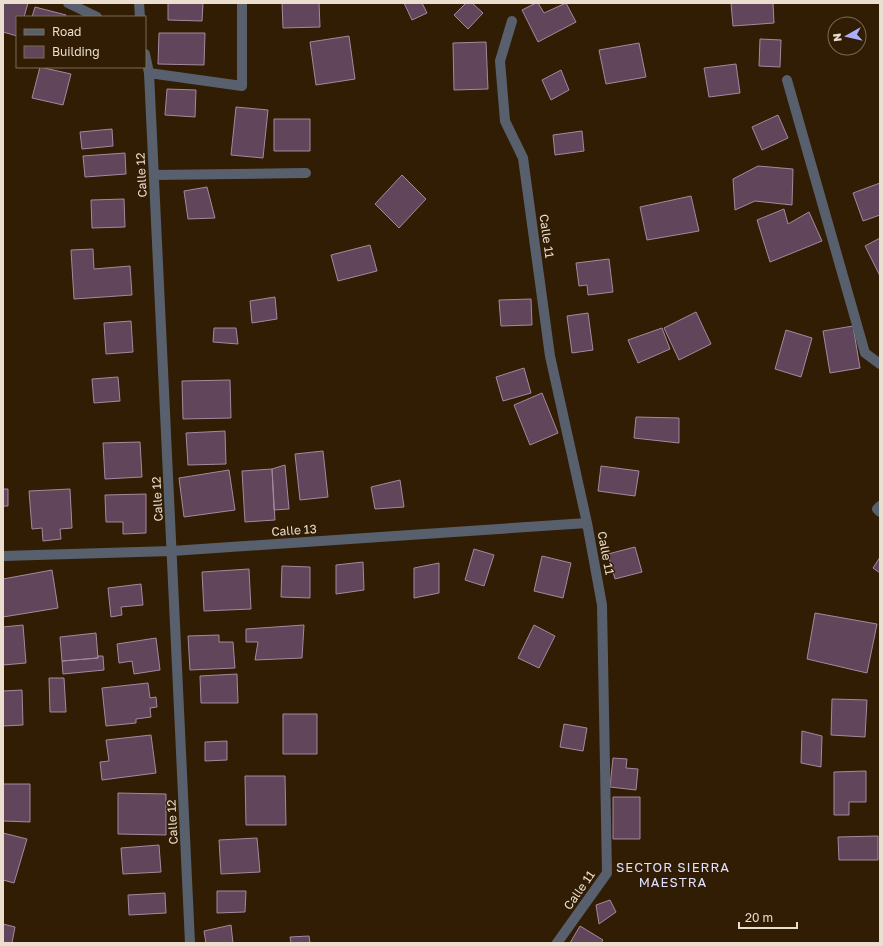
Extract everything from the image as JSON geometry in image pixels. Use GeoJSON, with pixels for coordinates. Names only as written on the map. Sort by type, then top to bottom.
{"type":"FeatureCollection","features":[{"type":"Feature","properties":{"kind":"street"},"geometry":{"type":"LineString","coordinates":[[68,3],[95,16]]}},
{"type":"Feature","properties":{"kind":"street"},"geometry":{"type":"LineString","coordinates":[[139,3],[140,16]]}},
{"type":"Feature","properties":{"kind":"street"},"geometry":{"type":"LineString","coordinates":[[149,73],[242,86],[242,3]]}},
{"type":"Feature","properties":{"kind":"street","name":"Calle 11"},"geometry":{"type":"LineString","coordinates":[[512,21],[500,61],[505,121],[523,158],[550,356],[587,523],[602,605],[607,873],[557,943]]}},
{"type":"Feature","properties":{"kind":"street","name":"Calle 12"},"geometry":{"type":"LineString","coordinates":[[146,59],[149,73],[190,943]]}},
{"type":"Feature","properties":{"kind":"street"},"geometry":{"type":"LineString","coordinates":[[787,80],[865,353],[880,364]]}},
{"type":"Feature","properties":{"kind":"street"},"geometry":{"type":"LineString","coordinates":[[154,175],[306,173]]}},
{"type":"Feature","properties":{"kind":"street"},"geometry":{"type":"LineString","coordinates":[[880,506],[877,509],[880,512]]}},
{"type":"Feature","properties":{"kind":"street","name":"Calle 13"},"geometry":{"type":"LineString","coordinates":[[3,556],[172,551],[587,523]]}},
{"type":"Feature","properties":{"kind":"building"},"geometry":{"type":"Polygon","coordinates":[[[3,3],[28,3],[24,16],[16,16],[16,36],[3,32],[3,3]]]}},
{"type":"Feature","properties":{"kind":"building"},"geometry":{"type":"Polygon","coordinates":[[[168,3],[203,3],[202,21],[168,20],[168,3]]]}},
{"type":"Feature","properties":{"kind":"building"},"geometry":{"type":"Polygon","coordinates":[[[282,3],[319,3],[320,27],[283,28],[282,3]]]}},
{"type":"Feature","properties":{"kind":"building"},"geometry":{"type":"Polygon","coordinates":[[[404,3],[422,3],[427,13],[412,20],[404,3]]]}},
{"type":"Feature","properties":{"kind":"building"},"geometry":{"type":"Polygon","coordinates":[[[466,3],[472,3],[483,13],[468,29],[454,15],[466,3]]]}},
{"type":"Feature","properties":{"kind":"building"},"geometry":{"type":"Polygon","coordinates":[[[538,3],[544,13],[566,3],[576,22],[538,42],[522,10],[538,3]]]}},
{"type":"Feature","properties":{"kind":"building"},"geometry":{"type":"Polygon","coordinates":[[[731,3],[773,3],[774,23],[733,26],[731,3]]]}},
{"type":"Feature","properties":{"kind":"building"},"geometry":{"type":"Polygon","coordinates":[[[35,7],[66,15],[66,16],[32,16],[35,7]]]}},
{"type":"Feature","properties":{"kind":"building"},"geometry":{"type":"Polygon","coordinates":[[[159,33],[205,33],[204,65],[158,64],[159,33]]]}},
{"type":"Feature","properties":{"kind":"building"},"geometry":{"type":"Polygon","coordinates":[[[349,36],[355,79],[316,85],[310,42],[349,36]]]}},
{"type":"Feature","properties":{"kind":"building"},"geometry":{"type":"Polygon","coordinates":[[[760,39],[781,40],[780,67],[759,66],[760,39]]]}},
{"type":"Feature","properties":{"kind":"building"},"geometry":{"type":"Polygon","coordinates":[[[486,42],[488,89],[454,90],[453,43],[486,42]]]}},
{"type":"Feature","properties":{"kind":"building"},"geometry":{"type":"Polygon","coordinates":[[[639,43],[646,77],[606,84],[599,50],[639,43]]]}},
{"type":"Feature","properties":{"kind":"building"},"geometry":{"type":"Polygon","coordinates":[[[736,64],[740,93],[709,97],[704,68],[736,64]]]}},
{"type":"Feature","properties":{"kind":"building"},"geometry":{"type":"Polygon","coordinates":[[[40,68],[71,74],[63,105],[32,98],[40,68]]]}},
{"type":"Feature","properties":{"kind":"building"},"geometry":{"type":"Polygon","coordinates":[[[561,70],[569,90],[551,100],[542,80],[561,70]]]}},
{"type":"Feature","properties":{"kind":"building"},"geometry":{"type":"Polygon","coordinates":[[[167,89],[196,90],[195,117],[165,115],[167,89]]]}},
{"type":"Feature","properties":{"kind":"building"},"geometry":{"type":"Polygon","coordinates":[[[236,107],[268,110],[263,158],[231,155],[236,107]]]}},
{"type":"Feature","properties":{"kind":"building"},"geometry":{"type":"Polygon","coordinates":[[[778,115],[788,138],[762,150],[752,127],[778,115]]]}},
{"type":"Feature","properties":{"kind":"building"},"geometry":{"type":"Polygon","coordinates":[[[274,119],[310,119],[310,151],[274,151],[274,119]]]}},
{"type":"Feature","properties":{"kind":"building"},"geometry":{"type":"Polygon","coordinates":[[[112,129],[113,146],[82,149],[80,132],[112,129]]]}},
{"type":"Feature","properties":{"kind":"building"},"geometry":{"type":"Polygon","coordinates":[[[582,131],[584,151],[555,155],[553,135],[582,131]]]}},
{"type":"Feature","properties":{"kind":"building"},"geometry":{"type":"Polygon","coordinates":[[[125,153],[126,174],[85,177],[83,156],[125,153]]]}},
{"type":"Feature","properties":{"kind":"building"},"geometry":{"type":"Polygon","coordinates":[[[758,166],[793,169],[792,205],[755,201],[735,210],[733,179],[758,166]]]}},
{"type":"Feature","properties":{"kind":"building"},"geometry":{"type":"Polygon","coordinates":[[[402,175],[426,199],[399,228],[375,204],[402,175]]]}},
{"type":"Feature","properties":{"kind":"building"},"geometry":{"type":"Polygon","coordinates":[[[880,183],[880,215],[863,221],[853,193],[880,183]]]}},
{"type":"Feature","properties":{"kind":"building"},"geometry":{"type":"Polygon","coordinates":[[[207,187],[215,218],[188,219],[184,191],[207,187]]]}},
{"type":"Feature","properties":{"kind":"building"},"geometry":{"type":"Polygon","coordinates":[[[691,196],[699,231],[647,240],[640,207],[691,196]]]}},
{"type":"Feature","properties":{"kind":"building"},"geometry":{"type":"Polygon","coordinates":[[[124,199],[125,227],[92,228],[91,200],[124,199]]]}},
{"type":"Feature","properties":{"kind":"building"},"geometry":{"type":"Polygon","coordinates":[[[784,209],[788,224],[809,212],[822,241],[770,262],[757,220],[784,209]]]}},
{"type":"Feature","properties":{"kind":"building"},"geometry":{"type":"Polygon","coordinates":[[[880,238],[880,276],[865,246],[880,238]]]}},
{"type":"Feature","properties":{"kind":"building"},"geometry":{"type":"Polygon","coordinates":[[[370,245],[377,271],[338,281],[331,255],[370,245]]]}},
{"type":"Feature","properties":{"kind":"building"},"geometry":{"type":"Polygon","coordinates":[[[93,249],[94,269],[130,266],[132,295],[74,299],[71,250],[93,249]]]}},
{"type":"Feature","properties":{"kind":"building"},"geometry":{"type":"Polygon","coordinates":[[[609,259],[613,292],[588,295],[587,285],[579,286],[576,263],[609,259]]]}},
{"type":"Feature","properties":{"kind":"building"},"geometry":{"type":"Polygon","coordinates":[[[275,297],[277,319],[252,323],[250,301],[275,297]]]}},
{"type":"Feature","properties":{"kind":"building"},"geometry":{"type":"Polygon","coordinates":[[[531,299],[532,325],[501,326],[499,300],[531,299]]]}},
{"type":"Feature","properties":{"kind":"building"},"geometry":{"type":"Polygon","coordinates":[[[696,312],[711,344],[679,360],[664,328],[696,312]]]}},
{"type":"Feature","properties":{"kind":"building"},"geometry":{"type":"Polygon","coordinates":[[[588,313],[593,350],[572,353],[567,316],[588,313]]]}},
{"type":"Feature","properties":{"kind":"building"},"geometry":{"type":"Polygon","coordinates":[[[131,321],[133,352],[106,354],[104,323],[131,321]]]}},
{"type":"Feature","properties":{"kind":"building"},"geometry":{"type":"Polygon","coordinates":[[[853,326],[860,368],[830,373],[823,331],[853,326]]]}},
{"type":"Feature","properties":{"kind":"building"},"geometry":{"type":"Polygon","coordinates":[[[214,328],[236,328],[238,344],[213,342],[214,328]]]}},
{"type":"Feature","properties":{"kind":"building"},"geometry":{"type":"Polygon","coordinates":[[[662,328],[670,349],[638,363],[628,340],[662,328]]]}},
{"type":"Feature","properties":{"kind":"building"},"geometry":{"type":"Polygon","coordinates":[[[786,330],[812,338],[801,377],[775,369],[786,330]]]}},
{"type":"Feature","properties":{"kind":"building"},"geometry":{"type":"Polygon","coordinates":[[[524,368],[531,393],[503,401],[496,377],[524,368]]]}},
{"type":"Feature","properties":{"kind":"building"},"geometry":{"type":"Polygon","coordinates":[[[118,377],[120,401],[94,403],[92,379],[118,377]]]}},
{"type":"Feature","properties":{"kind":"building"},"geometry":{"type":"Polygon","coordinates":[[[230,380],[231,418],[183,419],[182,381],[230,380]]]}},
{"type":"Feature","properties":{"kind":"building"},"geometry":{"type":"Polygon","coordinates":[[[542,393],[558,433],[530,445],[514,405],[542,393]]]}},
{"type":"Feature","properties":{"kind":"building"},"geometry":{"type":"Polygon","coordinates":[[[636,417],[679,418],[679,443],[634,438],[636,417]]]}},
{"type":"Feature","properties":{"kind":"building"},"geometry":{"type":"Polygon","coordinates":[[[225,431],[226,464],[188,465],[186,433],[225,431]]]}},
{"type":"Feature","properties":{"kind":"building"},"geometry":{"type":"Polygon","coordinates":[[[140,442],[142,477],[105,479],[103,443],[140,442]]]}},
{"type":"Feature","properties":{"kind":"building"},"geometry":{"type":"Polygon","coordinates":[[[323,451],[328,497],[300,500],[295,454],[323,451]]]}},
{"type":"Feature","properties":{"kind":"building"},"geometry":{"type":"Polygon","coordinates":[[[285,465],[289,509],[274,510],[272,469],[285,465]]]}},
{"type":"Feature","properties":{"kind":"building"},"geometry":{"type":"Polygon","coordinates":[[[601,466],[639,471],[635,496],[598,491],[601,466]]]}},
{"type":"Feature","properties":{"kind":"building"},"geometry":{"type":"Polygon","coordinates":[[[272,469],[275,520],[245,522],[242,471],[272,469]]]}},
{"type":"Feature","properties":{"kind":"building"},"geometry":{"type":"Polygon","coordinates":[[[229,470],[235,510],[184,517],[179,478],[229,470]]]}},
{"type":"Feature","properties":{"kind":"building"},"geometry":{"type":"Polygon","coordinates":[[[400,480],[404,507],[375,509],[371,487],[400,480]]]}},
{"type":"Feature","properties":{"kind":"building"},"geometry":{"type":"Polygon","coordinates":[[[3,489],[8,489],[8,506],[3,506],[3,489]]]}},
{"type":"Feature","properties":{"kind":"building"},"geometry":{"type":"Polygon","coordinates":[[[70,489],[72,528],[60,529],[61,539],[43,541],[42,528],[32,529],[29,491],[70,489]]]}},
{"type":"Feature","properties":{"kind":"building"},"geometry":{"type":"Polygon","coordinates":[[[146,494],[146,533],[123,534],[123,522],[106,522],[105,495],[146,494]]]}},
{"type":"Feature","properties":{"kind":"building"},"geometry":{"type":"Polygon","coordinates":[[[635,547],[642,572],[615,579],[608,554],[635,547]]]}},
{"type":"Feature","properties":{"kind":"building"},"geometry":{"type":"Polygon","coordinates":[[[474,549],[494,555],[484,586],[465,580],[474,549]]]}},
{"type":"Feature","properties":{"kind":"building"},"geometry":{"type":"Polygon","coordinates":[[[542,556],[571,563],[563,598],[534,591],[542,556]]]}},
{"type":"Feature","properties":{"kind":"building"},"geometry":{"type":"Polygon","coordinates":[[[880,557],[880,573],[873,568],[880,557]]]}},
{"type":"Feature","properties":{"kind":"building"},"geometry":{"type":"Polygon","coordinates":[[[363,562],[364,590],[336,594],[336,565],[363,562]]]}},
{"type":"Feature","properties":{"kind":"building"},"geometry":{"type":"Polygon","coordinates":[[[439,563],[439,593],[414,598],[414,568],[439,563]]]}},
{"type":"Feature","properties":{"kind":"building"},"geometry":{"type":"Polygon","coordinates":[[[282,566],[310,567],[310,598],[281,597],[282,566]]]}},
{"type":"Feature","properties":{"kind":"building"},"geometry":{"type":"Polygon","coordinates":[[[249,569],[251,609],[204,611],[202,572],[249,569]]]}},
{"type":"Feature","properties":{"kind":"building"},"geometry":{"type":"Polygon","coordinates":[[[52,570],[58,608],[3,617],[3,579],[52,570]]]}},
{"type":"Feature","properties":{"kind":"building"},"geometry":{"type":"Polygon","coordinates":[[[141,584],[143,605],[121,607],[122,615],[111,617],[108,588],[141,584]]]}},
{"type":"Feature","properties":{"kind":"building"},"geometry":{"type":"Polygon","coordinates":[[[815,613],[877,624],[867,673],[807,659],[815,613]]]}},
{"type":"Feature","properties":{"kind":"building"},"geometry":{"type":"Polygon","coordinates":[[[23,625],[26,663],[3,665],[3,627],[23,625]]]}},
{"type":"Feature","properties":{"kind":"building"},"geometry":{"type":"Polygon","coordinates":[[[304,625],[302,658],[255,660],[258,642],[246,642],[246,629],[304,625]]]}},
{"type":"Feature","properties":{"kind":"building"},"geometry":{"type":"Polygon","coordinates":[[[534,625],[555,636],[539,668],[518,658],[534,625]]]}},
{"type":"Feature","properties":{"kind":"building"},"geometry":{"type":"Polygon","coordinates":[[[96,633],[98,658],[62,661],[60,637],[96,633]]]}},
{"type":"Feature","properties":{"kind":"building"},"geometry":{"type":"Polygon","coordinates":[[[219,635],[219,642],[233,642],[235,668],[190,670],[188,636],[219,635]]]}},
{"type":"Feature","properties":{"kind":"building"},"geometry":{"type":"Polygon","coordinates":[[[156,638],[160,670],[134,674],[132,661],[119,663],[117,644],[156,638]]]}},
{"type":"Feature","properties":{"kind":"building"},"geometry":{"type":"Polygon","coordinates":[[[98,656],[103,656],[104,670],[63,674],[62,661],[98,658],[98,656]]]}},
{"type":"Feature","properties":{"kind":"building"},"geometry":{"type":"Polygon","coordinates":[[[237,674],[238,703],[201,703],[200,676],[237,674]]]}},
{"type":"Feature","properties":{"kind":"building"},"geometry":{"type":"Polygon","coordinates":[[[49,678],[64,678],[66,712],[50,712],[49,678]]]}},
{"type":"Feature","properties":{"kind":"building"},"geometry":{"type":"Polygon","coordinates":[[[148,683],[150,698],[156,697],[157,707],[150,708],[151,717],[136,719],[136,723],[106,726],[102,688],[148,683]]]}},
{"type":"Feature","properties":{"kind":"building"},"geometry":{"type":"Polygon","coordinates":[[[22,690],[23,725],[3,726],[3,691],[22,690]]]}},
{"type":"Feature","properties":{"kind":"building"},"geometry":{"type":"Polygon","coordinates":[[[832,699],[867,700],[865,737],[831,735],[832,699]]]}},
{"type":"Feature","properties":{"kind":"building"},"geometry":{"type":"Polygon","coordinates":[[[283,714],[317,714],[317,754],[283,754],[283,714]]]}},
{"type":"Feature","properties":{"kind":"building"},"geometry":{"type":"Polygon","coordinates":[[[564,724],[587,728],[583,751],[560,747],[564,724]]]}},
{"type":"Feature","properties":{"kind":"building"},"geometry":{"type":"Polygon","coordinates":[[[802,731],[822,736],[821,767],[801,763],[802,731]]]}},
{"type":"Feature","properties":{"kind":"building"},"geometry":{"type":"Polygon","coordinates":[[[151,735],[156,773],[102,780],[100,762],[109,761],[106,740],[151,735]]]}},
{"type":"Feature","properties":{"kind":"building"},"geometry":{"type":"Polygon","coordinates":[[[227,741],[227,760],[205,761],[205,742],[227,741]]]}},
{"type":"Feature","properties":{"kind":"building"},"geometry":{"type":"Polygon","coordinates":[[[613,758],[627,759],[626,768],[638,769],[636,790],[610,787],[613,758]]]}},
{"type":"Feature","properties":{"kind":"building"},"geometry":{"type":"Polygon","coordinates":[[[866,771],[866,802],[849,802],[849,815],[834,815],[834,772],[866,771]]]}},
{"type":"Feature","properties":{"kind":"building"},"geometry":{"type":"Polygon","coordinates":[[[245,776],[285,776],[286,825],[246,825],[245,776]]]}},
{"type":"Feature","properties":{"kind":"building"},"geometry":{"type":"Polygon","coordinates":[[[3,784],[30,784],[30,822],[3,821],[3,784]]]}},
{"type":"Feature","properties":{"kind":"building"},"geometry":{"type":"Polygon","coordinates":[[[118,793],[166,794],[166,835],[118,834],[118,793]]]}},
{"type":"Feature","properties":{"kind":"building"},"geometry":{"type":"Polygon","coordinates":[[[613,797],[640,797],[640,839],[613,839],[613,797]]]}},
{"type":"Feature","properties":{"kind":"building"},"geometry":{"type":"Polygon","coordinates":[[[3,833],[27,839],[14,883],[3,880],[3,833]]]}},
{"type":"Feature","properties":{"kind":"building"},"geometry":{"type":"Polygon","coordinates":[[[878,836],[878,860],[839,860],[838,837],[878,836]]]}},
{"type":"Feature","properties":{"kind":"building"},"geometry":{"type":"Polygon","coordinates":[[[257,838],[260,872],[221,874],[219,840],[257,838]]]}},
{"type":"Feature","properties":{"kind":"building"},"geometry":{"type":"Polygon","coordinates":[[[159,845],[161,872],[123,874],[121,848],[159,845]]]}},
{"type":"Feature","properties":{"kind":"building"},"geometry":{"type":"Polygon","coordinates":[[[217,891],[246,891],[245,912],[217,913],[217,891]]]}},
{"type":"Feature","properties":{"kind":"building"},"geometry":{"type":"Polygon","coordinates":[[[165,893],[166,913],[129,915],[128,895],[165,893]]]}},
{"type":"Feature","properties":{"kind":"building"},"geometry":{"type":"Polygon","coordinates":[[[610,900],[616,912],[599,924],[596,905],[610,900]]]}},
{"type":"Feature","properties":{"kind":"building"},"geometry":{"type":"Polygon","coordinates":[[[3,924],[15,927],[12,943],[3,943],[3,924]]]}},
{"type":"Feature","properties":{"kind":"building"},"geometry":{"type":"Polygon","coordinates":[[[231,925],[233,943],[206,943],[204,931],[231,925]]]}},
{"type":"Feature","properties":{"kind":"building"},"geometry":{"type":"Polygon","coordinates":[[[580,926],[603,940],[601,943],[570,943],[580,926]]]}},
{"type":"Feature","properties":{"kind":"building"},"geometry":{"type":"Polygon","coordinates":[[[309,936],[310,943],[291,943],[290,937],[309,936]]]}},
{"type":"Feature","properties":{"kind":"district","name":"SECTOR SIERRA MAESTRA"},"geometry":{"type":"Point","coordinates":[673,874]}}]}
